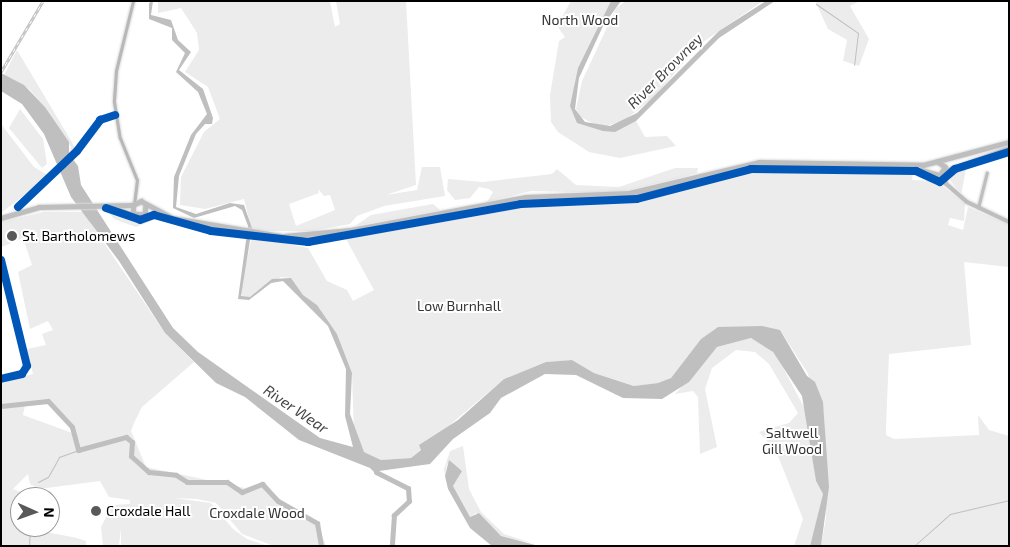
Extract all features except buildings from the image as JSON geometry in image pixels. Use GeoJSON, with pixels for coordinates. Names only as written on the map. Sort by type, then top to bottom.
{"type":"FeatureCollection","features":[{"type":"Feature","properties":{"kind":"highway"},"geometry":{"type":"LineString","coordinates":[[274,236],[329,234],[526,197],[629,194],[759,162],[935,162],[1009,142]]}},
{"type":"Feature","properties":{"kind":"highway"},"geometry":{"type":"LineString","coordinates":[[114,208],[135,216],[158,213],[242,232],[306,240],[346,236],[529,201],[629,198],[768,165],[921,170],[935,175],[1009,148]]}},
{"type":"Feature","properties":{"kind":"highway"},"geometry":{"type":"LineString","coordinates":[[935,162],[944,172]]}},
{"type":"Feature","properties":{"kind":"highway"},"geometry":{"type":"LineString","coordinates":[[935,162],[935,175]]}},
{"type":"Feature","properties":{"kind":"highway"},"geometry":{"type":"LineString","coordinates":[[1,218],[31,208],[114,208],[134,204],[146,204],[158,213]]}},
{"type":"Feature","properties":{"kind":"highway"},"geometry":{"type":"LineString","coordinates":[[134,204],[135,216]]}},
{"type":"Feature","properties":{"kind":"highway"},"geometry":{"type":"LineString","coordinates":[[146,204],[147,213]]}},
{"type":"Feature","properties":{"kind":"main road"},"geometry":{"type":"LineString","coordinates":[[133,1],[116,71],[115,115],[138,191],[146,204]]}},
{"type":"Feature","properties":{"kind":"main road"},"geometry":{"type":"LineString","coordinates":[[944,172],[946,184]]}},
{"type":"Feature","properties":{"kind":"main road"},"geometry":{"type":"LineString","coordinates":[[935,175],[978,208],[1009,222]]}},
{"type":"Feature","properties":{"kind":"main road"},"geometry":{"type":"LineString","coordinates":[[134,204],[138,191]]}},
{"type":"Feature","properties":{"kind":"street"},"geometry":{"type":"LineString","coordinates":[[18,207],[55,173],[100,120],[115,115]]}},
{"type":"Feature","properties":{"kind":"street"},"geometry":{"type":"LineString","coordinates":[[978,208],[987,173]]}},
{"type":"Feature","properties":{"kind":"street"},"geometry":{"type":"LineString","coordinates":[[982,176],[986,177]]}},
{"type":"Feature","properties":{"kind":"street"},"geometry":{"type":"LineString","coordinates":[[1,260],[27,362],[22,374],[1,379]]}},
{"type":"Feature","properties":{"kind":"green space"},"geometry":{"type":"Polygon","coordinates":[[[158,1],[330,1],[335,27],[340,24],[336,1],[406,1],[416,185],[386,195],[417,190],[422,167],[440,167],[445,196],[384,206],[357,216],[350,224],[312,231],[252,231],[244,199],[205,209],[180,205],[181,177],[204,132],[220,119],[208,87],[185,72],[199,50],[197,33],[181,8],[158,13],[158,1]],[[318,189],[319,193],[289,204],[296,226],[335,210],[330,195],[324,196],[318,189]]]}},
{"type":"Feature","properties":{"kind":"green space","name":"North Wood"},"geometry":{"type":"Polygon","coordinates":[[[571,1],[614,1],[576,78],[573,108],[582,122],[611,129],[635,119],[645,137],[667,136],[676,146],[620,158],[589,152],[558,132],[551,122],[550,95],[559,41],[565,37],[557,26],[571,1]]]}},
{"type":"Feature","properties":{"kind":"green space"},"geometry":{"type":"Polygon","coordinates":[[[626,1],[763,1],[700,44],[653,98],[625,120],[607,126],[594,124],[581,117],[576,109],[582,81],[616,8],[626,1]]]}},
{"type":"Feature","properties":{"kind":"green space"},"geometry":{"type":"Polygon","coordinates":[[[815,1],[860,1],[850,6],[869,39],[859,66],[843,61],[847,40],[828,29],[815,1]]]}},
{"type":"Feature","properties":{"kind":"green space"},"geometry":{"type":"Polygon","coordinates":[[[17,50],[76,149],[69,156],[71,147],[45,107],[29,89],[4,75],[17,50]]]}},
{"type":"Feature","properties":{"kind":"green space"},"geometry":{"type":"Polygon","coordinates":[[[20,109],[43,139],[47,164],[42,168],[9,128],[20,109]]]}},
{"type":"Feature","properties":{"kind":"green space"},"geometry":{"type":"Polygon","coordinates":[[[1,124],[34,167],[49,176],[1,213],[1,124]]]}},
{"type":"Feature","properties":{"kind":"green space"},"geometry":{"type":"Polygon","coordinates":[[[675,168],[698,168],[697,173],[616,193],[531,191],[487,202],[493,192],[489,189],[479,187],[470,198],[455,200],[447,190],[448,179],[483,182],[552,174],[557,169],[576,185],[619,187],[675,168]]]}},
{"type":"Feature","properties":{"kind":"green space"},"geometry":{"type":"Polygon","coordinates":[[[966,169],[961,193],[949,179],[955,171],[966,169]]]}},
{"type":"Feature","properties":{"kind":"green space","name":"Low Burnhall"},"geometry":{"type":"Polygon","coordinates":[[[753,171],[913,173],[912,180],[936,181],[965,204],[964,221],[950,218],[948,225],[963,230],[968,207],[1009,225],[1009,267],[964,262],[971,345],[889,354],[886,435],[894,439],[979,435],[978,415],[989,430],[1009,436],[1009,546],[821,546],[826,518],[824,412],[807,372],[780,330],[718,327],[701,339],[671,378],[658,383],[635,386],[594,373],[572,360],[546,362],[504,379],[411,458],[381,460],[364,452],[354,435],[352,373],[337,334],[317,305],[303,295],[291,278],[281,277],[250,297],[244,298],[240,293],[252,236],[308,248],[327,281],[347,290],[353,301],[374,290],[346,239],[536,205],[633,202],[753,171]]]}},
{"type":"Feature","properties":{"kind":"green space"},"geometry":{"type":"Polygon","coordinates":[[[433,204],[440,210],[355,226],[371,215],[433,204]]]}},
{"type":"Feature","properties":{"kind":"green space","name":"Croxdale Wood"},"geometry":{"type":"Polygon","coordinates":[[[44,212],[83,212],[165,333],[194,362],[142,407],[134,423],[131,431],[146,467],[245,488],[265,482],[278,499],[317,521],[326,546],[274,546],[242,534],[216,503],[197,499],[174,498],[211,503],[233,529],[247,539],[268,546],[121,546],[121,528],[119,546],[103,546],[101,527],[112,505],[130,504],[130,500],[109,497],[100,481],[54,487],[35,487],[30,484],[28,474],[15,487],[10,487],[10,537],[60,537],[60,535],[86,541],[86,546],[1,546],[1,382],[33,374],[27,349],[46,345],[42,334],[53,330],[48,321],[30,329],[18,272],[32,265],[23,238],[2,247],[1,222],[44,212]],[[46,402],[25,405],[23,415],[75,434],[68,419],[46,402]]]}},
{"type":"Feature","properties":{"kind":"green space"},"geometry":{"type":"Polygon","coordinates":[[[108,212],[139,221],[156,219],[136,227],[114,219],[108,212]]]}},
{"type":"Feature","properties":{"kind":"green space","name":"Saltwell Gill Wood"},"geometry":{"type":"Polygon","coordinates":[[[751,338],[766,345],[778,358],[806,411],[816,481],[823,494],[810,546],[794,546],[803,519],[776,451],[759,432],[789,423],[798,413],[769,364],[755,352],[736,350],[712,368],[705,389],[717,447],[700,454],[698,397],[693,391],[675,394],[717,347],[751,338]]]}},
{"type":"Feature","properties":{"kind":"green space"},"geometry":{"type":"Polygon","coordinates":[[[463,446],[469,489],[481,512],[504,534],[535,544],[501,536],[476,513],[470,517],[453,486],[462,470],[447,464],[445,476],[444,469],[450,451],[463,446]]]}},
{"type":"Feature","properties":{"kind":"shaded area"},"geometry":{"type":"Polygon","coordinates":[[[153,1],[151,15],[171,20],[178,40],[191,52],[179,70],[203,89],[213,118],[212,124],[205,124],[196,134],[179,176],[176,207],[196,214],[230,203],[244,205],[252,228],[241,296],[250,297],[272,279],[291,278],[303,295],[317,305],[337,334],[352,373],[350,414],[364,452],[381,460],[411,458],[421,450],[419,445],[458,420],[504,379],[546,362],[572,360],[594,373],[634,386],[658,383],[671,378],[701,339],[718,327],[762,326],[780,330],[807,376],[815,382],[823,402],[829,487],[821,546],[810,546],[823,494],[816,481],[802,396],[773,352],[751,338],[717,347],[689,382],[662,399],[623,398],[576,375],[545,374],[501,398],[490,413],[453,439],[430,464],[379,471],[378,476],[370,468],[299,440],[245,397],[216,383],[165,333],[119,261],[71,197],[44,134],[22,104],[1,91],[1,73],[24,85],[45,107],[69,142],[69,154],[78,166],[81,185],[173,328],[198,352],[320,438],[353,447],[345,416],[346,369],[328,326],[283,281],[271,283],[249,300],[238,299],[248,226],[242,210],[235,206],[194,218],[173,208],[174,177],[191,135],[207,114],[198,92],[176,72],[185,53],[172,40],[172,28],[149,19],[149,3],[153,1]]]}},
{"type":"Feature","properties":{"kind":"shaded area"},"geometry":{"type":"Polygon","coordinates":[[[611,1],[621,1],[603,26],[579,78],[575,109],[585,122],[610,126],[637,113],[719,31],[766,1],[775,1],[719,38],[636,121],[615,132],[603,131],[577,123],[570,106],[578,68],[611,1]]]}},
{"type":"Feature","properties":{"kind":"shaded area"},"geometry":{"type":"Polygon","coordinates":[[[449,460],[462,471],[453,486],[470,517],[479,513],[501,536],[539,546],[492,546],[470,528],[448,489],[445,476],[449,460]]]}},
{"type":"Feature","properties":{"kind":"waterway"},"geometry":{"type":"LineString","coordinates":[[816,4],[858,33],[854,65]]}},
{"type":"Feature","properties":{"kind":"waterway"},"geometry":{"type":"LineString","coordinates":[[1,406],[48,401],[72,427],[78,450],[126,437],[132,442],[131,456],[149,472],[176,475],[187,482],[227,482],[242,492],[262,484],[278,501],[317,523],[321,546]]}},
{"type":"Feature","properties":{"kind":"waterway"},"geometry":{"type":"LineString","coordinates":[[38,482],[48,477],[59,457],[78,450]]}},
{"type":"Feature","properties":{"kind":"waterway"},"geometry":{"type":"LineString","coordinates":[[376,472],[408,488],[409,501],[394,515],[392,546]]}},
{"type":"Feature","properties":{"kind":"waterway"},"geometry":{"type":"LineString","coordinates":[[914,546],[950,514],[1009,500]]}},
{"type":"Feature","properties":{"kind":"waterway"},"geometry":{"type":"LineString","coordinates":[[29,537],[29,546]]}},
{"type":"Feature","properties":{"kind":"railway"},"geometry":{"type":"LineString","coordinates":[[1,72],[43,1]]}},
{"type":"Feature","properties":{"kind":"cycle path"},"geometry":{"type":"LineString","coordinates":[[18,207],[77,151],[100,120],[115,115]]}},
{"type":"Feature","properties":{"kind":"cycle path"},"geometry":{"type":"LineString","coordinates":[[106,208],[140,220],[154,215],[211,231],[308,242],[521,204],[637,199],[751,169],[916,171],[940,182],[955,169],[1009,152]]}},
{"type":"Feature","properties":{"kind":"cycle path"},"geometry":{"type":"LineString","coordinates":[[1,260],[27,366],[22,374],[1,379]]}},
{"type":"Feature","properties":{"kind":"place","name":"St. Bartholomews"},"geometry":{"type":"Point","coordinates":[12,236]}},
{"type":"Feature","properties":{"kind":"place","name":"Croxdale Hall"},"geometry":{"type":"Point","coordinates":[96,511]}},
{"type":"Feature","properties":{"kind":"water label","name":"River Browney"},"geometry":{"type":"Point","coordinates":[665,71]}},
{"type":"Feature","properties":{"kind":"water label","name":"River Wear"},"geometry":{"type":"Point","coordinates":[296,409]}}]}
